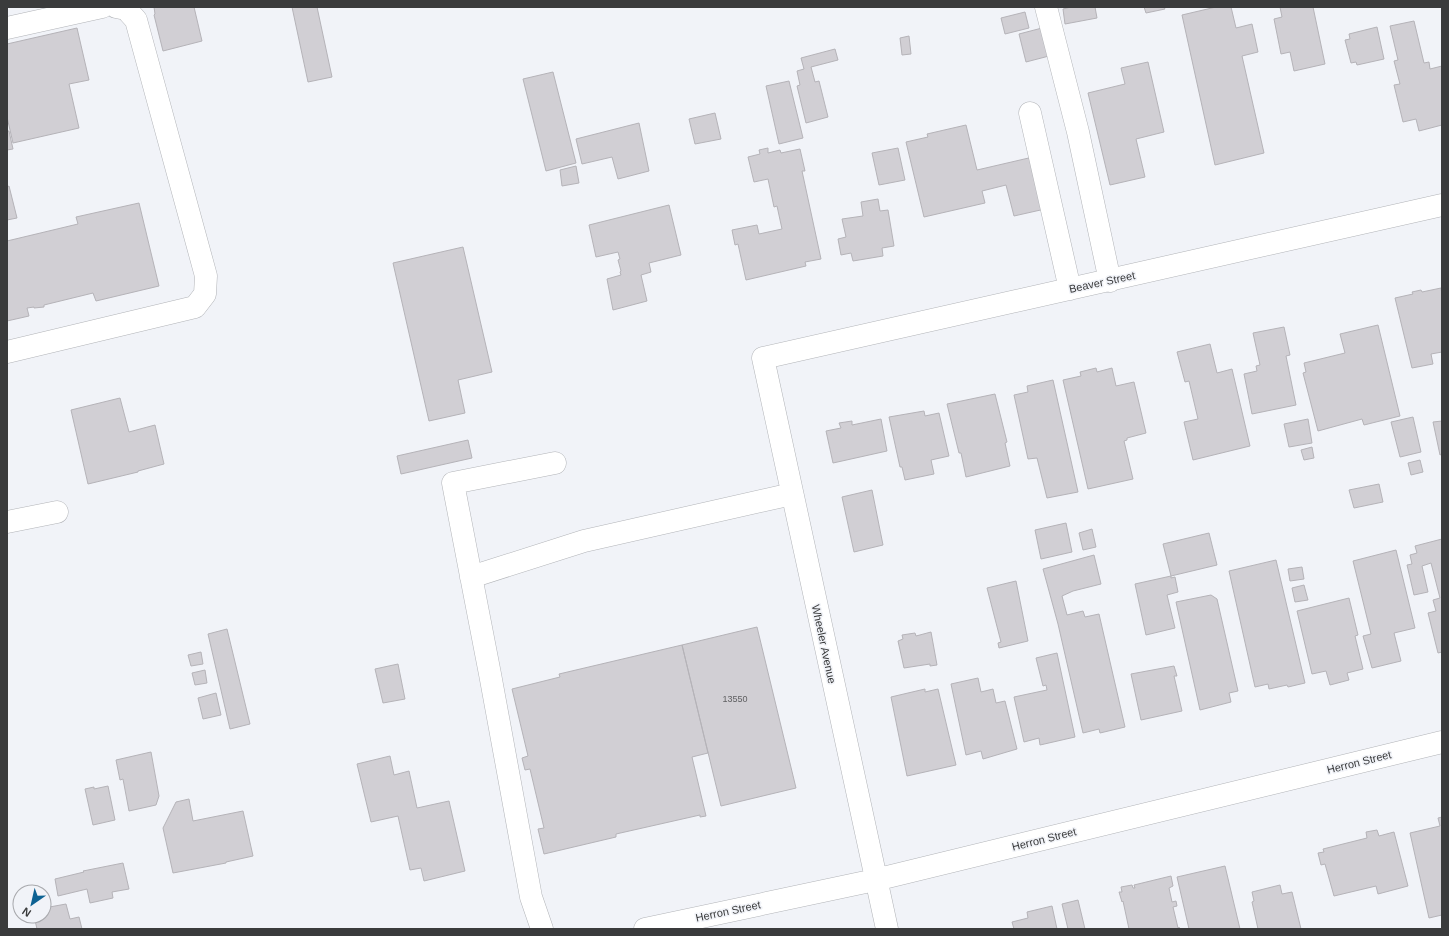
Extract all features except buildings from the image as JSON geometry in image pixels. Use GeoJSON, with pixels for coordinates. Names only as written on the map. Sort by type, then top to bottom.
{"type":"FeatureCollection","features":[{"type":"Feature","properties":{"kind":"street"},"geometry":{"type":"LineString","coordinates":[[7,28],[102,7]]}},
{"type":"Feature","properties":{"kind":"street"},"geometry":{"type":"LineString","coordinates":[[7,352],[195,307],[205,294],[206,276],[136,20],[126,9],[116,7]]}},
{"type":"Feature","properties":{"kind":"street"},"geometry":{"type":"LineString","coordinates":[[1046,7],[1078,132],[1110,281]]}},
{"type":"Feature","properties":{"kind":"street"},"geometry":{"type":"LineString","coordinates":[[1030,113],[1070,289]]}},
{"type":"Feature","properties":{"kind":"street","name":"Beaver Street"},"geometry":{"type":"LineString","coordinates":[[763,358],[1442,205]]}},
{"type":"Feature","properties":{"kind":"street","name":"Wheeler Avenue"},"geometry":{"type":"LineString","coordinates":[[763,358],[887,929]]}},
{"type":"Feature","properties":{"kind":"street"},"geometry":{"type":"LineString","coordinates":[[542,929],[531,897],[453,483],[555,463]]}},
{"type":"Feature","properties":{"kind":"street"},"geometry":{"type":"LineString","coordinates":[[471,577],[584,540],[792,494]]}},
{"type":"Feature","properties":{"kind":"street"},"geometry":{"type":"LineString","coordinates":[[7,522],[57,512]]}},
{"type":"Feature","properties":{"kind":"street","name":"Herron Street"},"geometry":{"type":"LineString","coordinates":[[645,929],[876,880],[1442,742]]}}]}
